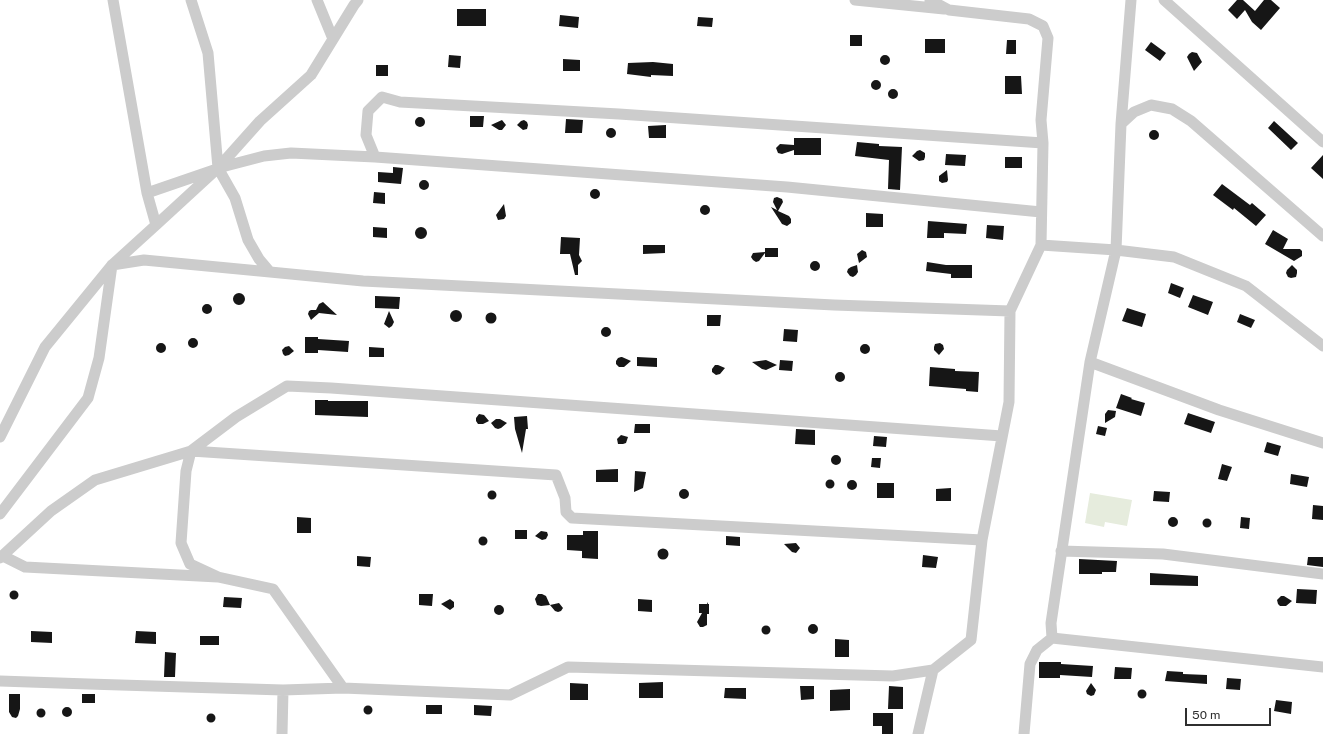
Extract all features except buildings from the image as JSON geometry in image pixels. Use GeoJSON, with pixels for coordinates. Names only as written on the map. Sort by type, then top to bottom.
{"type":"FeatureCollection","features":[{"type":"Feature","properties":{"kind":"street"},"geometry":{"type":"LineString","coordinates":[[112,0],[147,193],[156,225]]}},
{"type":"Feature","properties":{"kind":"street"},"geometry":{"type":"LineString","coordinates":[[191,0],[208,53],[218,168],[235,198],[248,240],[259,259],[270,272]]}},
{"type":"Feature","properties":{"kind":"street"},"geometry":{"type":"LineString","coordinates":[[316,0],[333,39]]}},
{"type":"Feature","properties":{"kind":"street"},"geometry":{"type":"LineString","coordinates":[[0,436],[45,347],[112,265],[218,168],[260,121],[311,75],[358,0]]}},
{"type":"Feature","properties":{"kind":"street"},"geometry":{"type":"LineString","coordinates":[[0,681],[283,690],[343,688],[510,695],[568,667],[893,676],[933,670],[971,640],[982,540],[1009,402],[1010,311],[1041,245],[1043,143],[1041,120],[1048,38],[1043,26],[1029,20],[855,0]]}},
{"type":"Feature","properties":{"kind":"street"},"geometry":{"type":"LineString","coordinates":[[930,0],[949,10]]}},
{"type":"Feature","properties":{"kind":"street"},"geometry":{"type":"LineString","coordinates":[[940,0],[949,10]]}},
{"type":"Feature","properties":{"kind":"street"},"geometry":{"type":"LineString","coordinates":[[1052,638],[1051,623],[1090,362],[1116,250],[1122,124],[1131,0]]}},
{"type":"Feature","properties":{"kind":"street"},"geometry":{"type":"LineString","coordinates":[[1164,0],[1323,142]]}},
{"type":"Feature","properties":{"kind":"street"},"geometry":{"type":"LineString","coordinates":[[374,157],[366,135],[368,110],[382,97],[400,102],[618,114],[1043,143]]}},
{"type":"Feature","properties":{"kind":"street"},"geometry":{"type":"LineString","coordinates":[[1122,124],[1134,112],[1151,105],[1172,109],[1191,121],[1323,236]]}},
{"type":"Feature","properties":{"kind":"street"},"geometry":{"type":"LineString","coordinates":[[147,193],[218,168],[264,156],[291,153],[374,157],[787,187],[1042,212]]}},
{"type":"Feature","properties":{"kind":"street"},"geometry":{"type":"LineString","coordinates":[[1041,245],[1116,250],[1174,257],[1246,286],[1323,346]]}},
{"type":"Feature","properties":{"kind":"street"},"geometry":{"type":"LineString","coordinates":[[112,265],[144,260],[363,281],[834,305],[1010,311]]}},
{"type":"Feature","properties":{"kind":"street"},"geometry":{"type":"LineString","coordinates":[[0,514],[88,398],[99,358],[112,265]]}},
{"type":"Feature","properties":{"kind":"street"},"geometry":{"type":"LineString","coordinates":[[1090,362],[1219,410],[1323,443]]}},
{"type":"Feature","properties":{"kind":"street"},"geometry":{"type":"LineString","coordinates":[[343,688],[272,589],[218,577],[26,567],[2,557],[51,512],[95,480],[191,451],[236,417],[287,386],[1002,436]]}},
{"type":"Feature","properties":{"kind":"street"},"geometry":{"type":"LineString","coordinates":[[191,451],[556,474],[565,498],[566,512],[572,518],[982,540]]}},
{"type":"Feature","properties":{"kind":"street"},"geometry":{"type":"LineString","coordinates":[[191,451],[186,471],[181,543],[190,564],[218,577]]}},
{"type":"Feature","properties":{"kind":"street"},"geometry":{"type":"LineString","coordinates":[[1061,551],[1163,554],[1323,574]]}},
{"type":"Feature","properties":{"kind":"street"},"geometry":{"type":"LineString","coordinates":[[1024,734],[1030,664],[1037,650],[1052,638],[1323,667]]}},
{"type":"Feature","properties":{"kind":"street"},"geometry":{"type":"LineString","coordinates":[[918,734],[933,670]]}},
{"type":"Feature","properties":{"kind":"street"},"geometry":{"type":"LineString","coordinates":[[282,734],[283,690]]}},
{"type":"Feature","properties":{"kind":"green space"},"geometry":{"type":"Polygon","coordinates":[[[1090,493],[1132,500],[1127,526],[1105,522],[1104,527],[1085,523],[1090,493]]]}}]}
